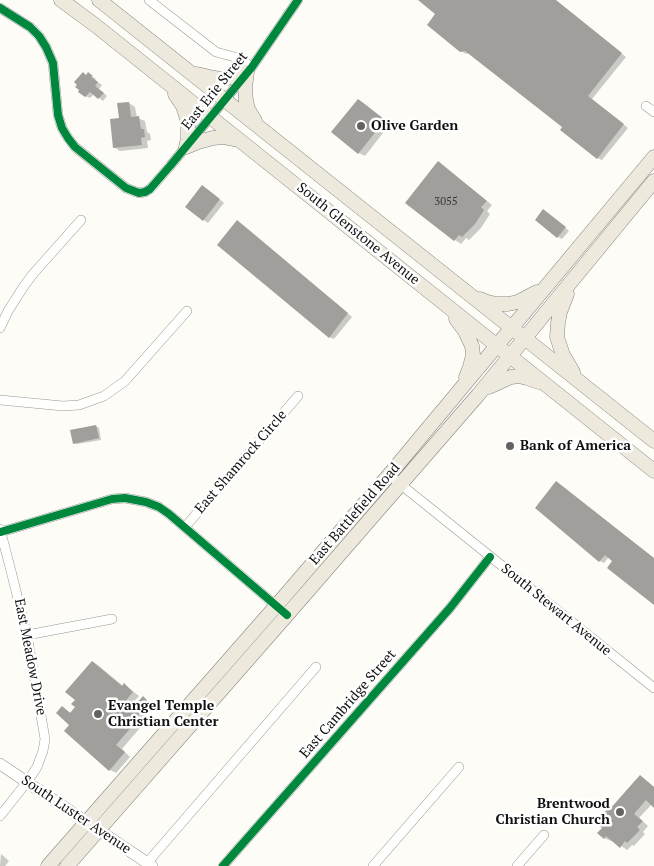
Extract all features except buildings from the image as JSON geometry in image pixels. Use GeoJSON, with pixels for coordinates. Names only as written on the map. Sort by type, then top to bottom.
{"type":"FeatureCollection","features":[{"type":"Feature","properties":{"kind":"main road","name":"South Glenstone Avenue"},"geometry":{"type":"LineString","coordinates":[[61,0],[95,25],[654,471]]}},
{"type":"Feature","properties":{"kind":"main road","name":"South Glenstone Avenue"},"geometry":{"type":"LineString","coordinates":[[98,0],[654,442]]}},
{"type":"Feature","properties":{"kind":"main road"},"geometry":{"type":"LineString","coordinates":[[190,72],[223,79],[238,76],[249,70]]}},
{"type":"Feature","properties":{"kind":"main road"},"geometry":{"type":"LineString","coordinates":[[249,70],[245,87],[246,101],[248,109],[258,126]]}},
{"type":"Feature","properties":{"kind":"main road"},"geometry":{"type":"LineString","coordinates":[[159,76],[179,99],[186,113],[189,130],[186,147]]}},
{"type":"Feature","properties":{"kind":"main road"},"geometry":{"type":"LineString","coordinates":[[186,147],[213,138],[223,137],[241,141]]}},
{"type":"Feature","properties":{"kind":"main road","name":"East Battlefield Road"},"geometry":{"type":"LineString","coordinates":[[67,866],[93,826],[276,606],[462,388],[654,156]]}},
{"type":"Feature","properties":{"kind":"main road","name":"East Battlefield Road"},"geometry":{"type":"LineString","coordinates":[[48,866],[93,826],[287,616],[511,356],[654,181]]}},
{"type":"Feature","properties":{"kind":"main road"},"geometry":{"type":"LineString","coordinates":[[575,278],[560,312],[557,337],[563,355],[581,383]]}},
{"type":"Feature","properties":{"kind":"main road"},"geometry":{"type":"LineString","coordinates":[[468,293],[487,302],[508,304],[527,298],[547,284]]}},
{"type":"Feature","properties":{"kind":"main road"},"geometry":{"type":"LineString","coordinates":[[450,307],[472,346],[473,355],[462,388]]}},
{"type":"Feature","properties":{"kind":"main road"},"geometry":{"type":"LineString","coordinates":[[478,395],[496,383],[510,377],[519,376],[544,383]]}},
{"type":"Feature","properties":{"kind":"street"},"geometry":{"type":"LineString","coordinates":[[150,0],[216,52],[238,58],[249,70]]}},
{"type":"Feature","properties":{"kind":"street","name":"East Erie Street"},"geometry":{"type":"LineString","coordinates":[[0,8],[30,27],[46,46],[52,63],[58,115],[62,128],[75,147],[126,188],[135,192],[145,192],[152,188],[249,70],[298,0]]}},
{"type":"Feature","properties":{"kind":"street"},"geometry":{"type":"LineString","coordinates":[[646,106],[654,112]]}},
{"type":"Feature","properties":{"kind":"street"},"geometry":{"type":"LineString","coordinates":[[0,328],[8,311],[33,274],[82,220]]}},
{"type":"Feature","properties":{"kind":"street"},"geometry":{"type":"LineString","coordinates":[[0,400],[63,406],[79,405],[104,396],[125,381],[187,311]]}},
{"type":"Feature","properties":{"kind":"street","name":"East Shamrock Circle"},"geometry":{"type":"LineString","coordinates":[[185,527],[298,396]]}},
{"type":"Feature","properties":{"kind":"street","name":"South Stewart Avenue"},"geometry":{"type":"LineString","coordinates":[[389,475],[654,688]]}},
{"type":"Feature","properties":{"kind":"street"},"geometry":{"type":"LineString","coordinates":[[1,531],[106,500],[125,498],[146,502],[159,508],[185,527],[287,616]]}},
{"type":"Feature","properties":{"kind":"street","name":"East Meadow Drive"},"geometry":{"type":"LineString","coordinates":[[0,816],[40,762],[44,751],[45,739],[27,635],[1,531]]}},
{"type":"Feature","properties":{"kind":"street","name":"East Cambridge Street"},"geometry":{"type":"LineString","coordinates":[[223,866],[450,608],[490,557]]}},
{"type":"Feature","properties":{"kind":"street"},"geometry":{"type":"LineString","coordinates":[[27,635],[112,619]]}},
{"type":"Feature","properties":{"kind":"street"},"geometry":{"type":"LineString","coordinates":[[149,864],[316,667]]}},
{"type":"Feature","properties":{"kind":"street","name":"South Luster Avenue"},"geometry":{"type":"LineString","coordinates":[[0,764],[149,864]]}},
{"type":"Feature","properties":{"kind":"street"},"geometry":{"type":"LineString","coordinates":[[373,866],[459,768]]}},
{"type":"Feature","properties":{"kind":"street"},"geometry":{"type":"LineString","coordinates":[[517,866],[544,835]]}},
{"type":"Feature","properties":{"kind":"cycle path"},"geometry":{"type":"LineString","coordinates":[[0,8],[30,27],[46,47],[53,63],[58,115],[62,128],[68,138],[75,147],[126,188],[139,193],[150,189],[252,67],[298,0]]}},
{"type":"Feature","properties":{"kind":"cycle path"},"geometry":{"type":"LineString","coordinates":[[1,532],[112,499],[125,498],[146,502],[159,507],[169,514],[287,615]]}},
{"type":"Feature","properties":{"kind":"cycle path"},"geometry":{"type":"LineString","coordinates":[[223,866],[450,608],[490,557]]}},
{"type":"Feature","properties":{"kind":"place","name":"Olive Garden"},"geometry":{"type":"Point","coordinates":[361,126]}},
{"type":"Feature","properties":{"kind":"place","name":"Bank of America"},"geometry":{"type":"Point","coordinates":[510,446]}},
{"type":"Feature","properties":{"kind":"place","name":"Evangel Temple Christian Center"},"geometry":{"type":"Point","coordinates":[98,714]}},
{"type":"Feature","properties":{"kind":"place","name":"Brentwood Christian Church"},"geometry":{"type":"Point","coordinates":[620,812]}}]}
